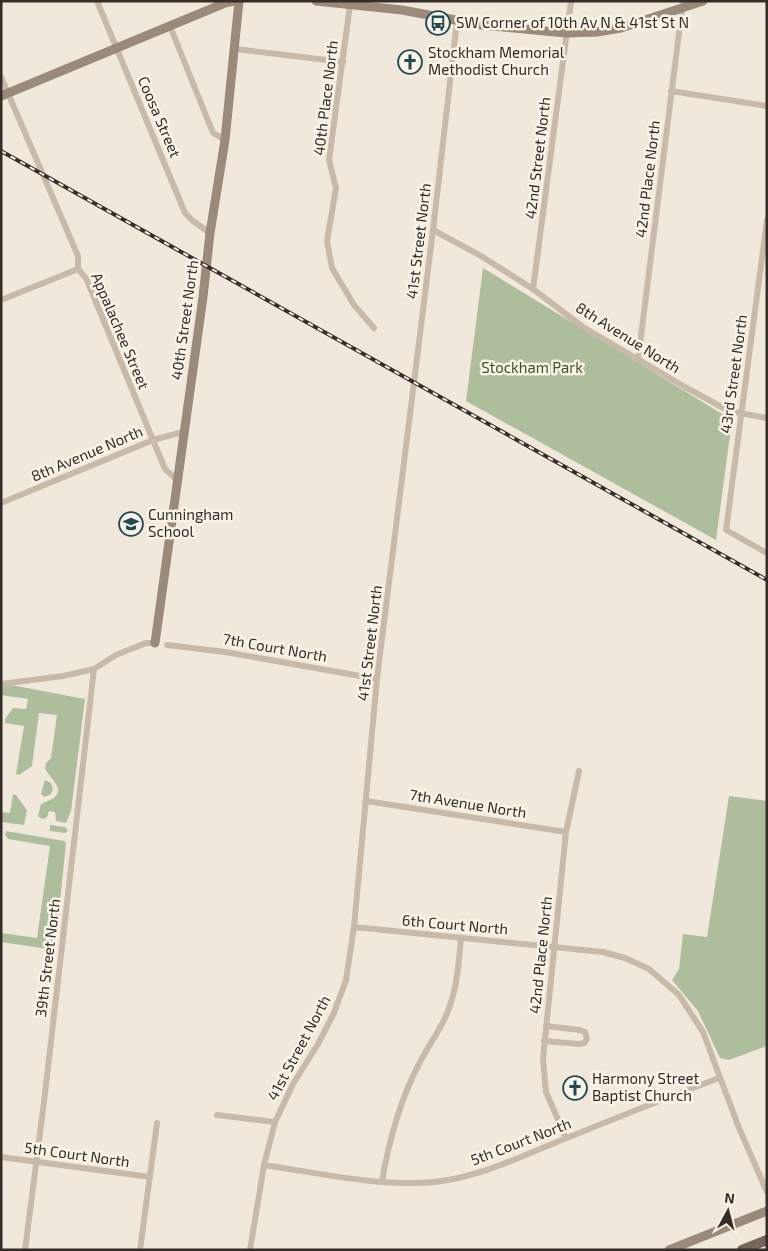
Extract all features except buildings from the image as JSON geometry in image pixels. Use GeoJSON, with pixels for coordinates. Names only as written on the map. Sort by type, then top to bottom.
{"type":"FeatureCollection","features":[{"type":"Feature","properties":{"kind":"main road"},"geometry":{"type":"LineString","coordinates":[[742,1250],[767,1240]]}},
{"type":"Feature","properties":{"kind":"street","name":"Coosa Street"},"geometry":{"type":"LineString","coordinates":[[97,1],[185,213],[210,233]]}},
{"type":"Feature","properties":{"kind":"street","name":"40th Street North"},"geometry":{"type":"LineString","coordinates":[[155,642],[203,297],[210,233],[225,140],[236,49],[239,1]]}},
{"type":"Feature","properties":{"kind":"street"},"geometry":{"type":"LineString","coordinates":[[316,1],[402,10],[457,22],[566,33],[597,32],[621,28],[682,5],[703,1]]}},
{"type":"Feature","properties":{"kind":"street","name":"42nd Street North"},"geometry":{"type":"LineString","coordinates":[[533,289],[570,1]]}},
{"type":"Feature","properties":{"kind":"street"},"geometry":{"type":"LineString","coordinates":[[5,95],[228,2]]}},
{"type":"Feature","properties":{"kind":"street","name":"40th Place North"},"geometry":{"type":"LineString","coordinates":[[350,5],[329,160],[336,188],[326,241],[332,268],[354,305],[374,328]]}},
{"type":"Feature","properties":{"kind":"street","name":"42nd Place North"},"geometry":{"type":"LineString","coordinates":[[638,360],[682,5]]}},
{"type":"Feature","properties":{"kind":"street","name":"41st Street North"},"geometry":{"type":"LineString","coordinates":[[250,1250],[264,1166],[275,1122],[293,1084],[318,1044],[334,1013],[346,980],[354,927],[377,679],[434,230],[457,22]]}},
{"type":"Feature","properties":{"kind":"street"},"geometry":{"type":"LineString","coordinates":[[170,26],[214,133],[225,140]]}},
{"type":"Feature","properties":{"kind":"street"},"geometry":{"type":"LineString","coordinates":[[236,49],[343,62]]}},
{"type":"Feature","properties":{"kind":"street","name":"Appalachee Street"},"geometry":{"type":"LineString","coordinates":[[1,77],[5,95],[78,256],[78,269],[86,278],[165,469],[177,480]]}},
{"type":"Feature","properties":{"kind":"street"},"geometry":{"type":"LineString","coordinates":[[672,91],[767,106]]}},
{"type":"Feature","properties":{"kind":"street","name":"43rd Street North"},"geometry":{"type":"LineString","coordinates":[[767,220],[726,530],[767,553]]}},
{"type":"Feature","properties":{"kind":"street","name":"8th Avenue North"},"geometry":{"type":"LineString","coordinates":[[434,230],[533,289],[583,327],[638,360],[729,411],[767,418]]}},
{"type":"Feature","properties":{"kind":"street"},"geometry":{"type":"LineString","coordinates":[[1,300],[78,269]]}},
{"type":"Feature","properties":{"kind":"street","name":"8th Avenue North"},"geometry":{"type":"LineString","coordinates":[[1,503],[153,440],[184,432]]}},
{"type":"Feature","properties":{"kind":"street"},"geometry":{"type":"LineString","coordinates":[[1,684],[63,676],[94,669],[116,655],[146,643],[155,642]]}},
{"type":"Feature","properties":{"kind":"street","name":"7th Court North"},"geometry":{"type":"LineString","coordinates":[[167,645],[226,652],[377,679]]}},
{"type":"Feature","properties":{"kind":"street","name":"39th Street North"},"geometry":{"type":"LineString","coordinates":[[25,1250],[37,1162],[94,669]]}},
{"type":"Feature","properties":{"kind":"street","name":"42nd Place North"},"geometry":{"type":"LineString","coordinates":[[566,1138],[546,1092],[543,1068],[544,1041],[566,832],[579,771]]}},
{"type":"Feature","properties":{"kind":"street","name":"7th Avenue North"},"geometry":{"type":"LineString","coordinates":[[366,801],[566,832]]}},
{"type":"Feature","properties":{"kind":"street","name":"6th Court North"},"geometry":{"type":"LineString","coordinates":[[354,927],[555,946]]}},
{"type":"Feature","properties":{"kind":"street"},"geometry":{"type":"LineString","coordinates":[[382,1180],[388,1150],[409,1084],[420,1061],[441,1028],[452,1000],[457,981],[461,938]]}},
{"type":"Feature","properties":{"kind":"street"},"geometry":{"type":"LineString","coordinates":[[555,946],[603,952],[625,958],[649,969],[679,994],[703,1032],[719,1078],[767,1192]]}},
{"type":"Feature","properties":{"kind":"street"},"geometry":{"type":"LineString","coordinates":[[544,1041],[579,1044],[584,1043],[587,1039],[585,1032],[580,1030],[546,1026]]}},
{"type":"Feature","properties":{"kind":"street","name":"5th Court North"},"geometry":{"type":"LineString","coordinates":[[264,1166],[349,1178],[409,1183],[434,1182],[473,1175],[514,1161],[566,1138],[719,1078]]}},
{"type":"Feature","properties":{"kind":"street"},"geometry":{"type":"LineString","coordinates":[[217,1115],[275,1122]]}},
{"type":"Feature","properties":{"kind":"street"},"geometry":{"type":"LineString","coordinates":[[140,1250],[157,1123]]}},
{"type":"Feature","properties":{"kind":"street","name":"5th Court North"},"geometry":{"type":"LineString","coordinates":[[1,1158],[150,1177]]}},
{"type":"Feature","properties":{"kind":"street"},"geometry":{"type":"LineString","coordinates":[[669,1250],[767,1211]]}},
{"type":"Feature","properties":{"kind":"green space","name":"Stockham Park"},"geometry":{"type":"Polygon","coordinates":[[[483,268],[732,420],[716,540],[466,401],[483,268]]]}},
{"type":"Feature","properties":{"kind":"green space"},"geometry":{"type":"Polygon","coordinates":[[[1,683],[85,699],[71,811],[66,823],[56,821],[55,812],[49,811],[44,819],[38,816],[41,804],[52,799],[58,792],[56,784],[45,769],[46,763],[51,758],[57,715],[39,713],[32,766],[19,775],[16,774],[24,726],[5,723],[5,719],[13,708],[26,709],[28,699],[1,695],[1,683]]]}},
{"type":"Feature","properties":{"kind":"green space"},"geometry":{"type":"Polygon","coordinates":[[[45,780],[51,783],[53,789],[51,794],[45,797],[41,794],[45,780]]]}},
{"type":"Feature","properties":{"kind":"green space"},"geometry":{"type":"Polygon","coordinates":[[[13,794],[16,795],[27,810],[24,825],[1,822],[1,812],[10,813],[13,794]]]}},
{"type":"Feature","properties":{"kind":"green space"},"geometry":{"type":"Polygon","coordinates":[[[729,796],[767,801],[767,1046],[729,1060],[720,1058],[698,1011],[672,980],[679,969],[683,934],[707,937],[729,796]]]}},
{"type":"Feature","properties":{"kind":"green space"},"geometry":{"type":"Polygon","coordinates":[[[50,825],[65,827],[68,831],[65,833],[50,831],[50,825]]]}},
{"type":"Feature","properties":{"kind":"green space"},"geometry":{"type":"Polygon","coordinates":[[[6,831],[64,841],[66,843],[55,950],[1,942],[1,933],[37,938],[50,846],[8,839],[5,835],[6,831]]]}},
{"type":"Feature","properties":{"kind":"railway"},"geometry":{"type":"LineString","coordinates":[[1,151],[767,580]]}},
{"type":"Feature","properties":{"kind":"place","name":"SW Corner of 10th Av N & 41st St N"},"geometry":{"type":"Point","coordinates":[438,23]}},
{"type":"Feature","properties":{"kind":"place","name":"Stockham Memorial Methodist Church"},"geometry":{"type":"Point","coordinates":[410,62]}},
{"type":"Feature","properties":{"kind":"place","name":"Cunningham School"},"geometry":{"type":"Point","coordinates":[131,524]}},
{"type":"Feature","properties":{"kind":"place","name":"Harmony Street Baptist Church"},"geometry":{"type":"Point","coordinates":[575,1088]}}]}
